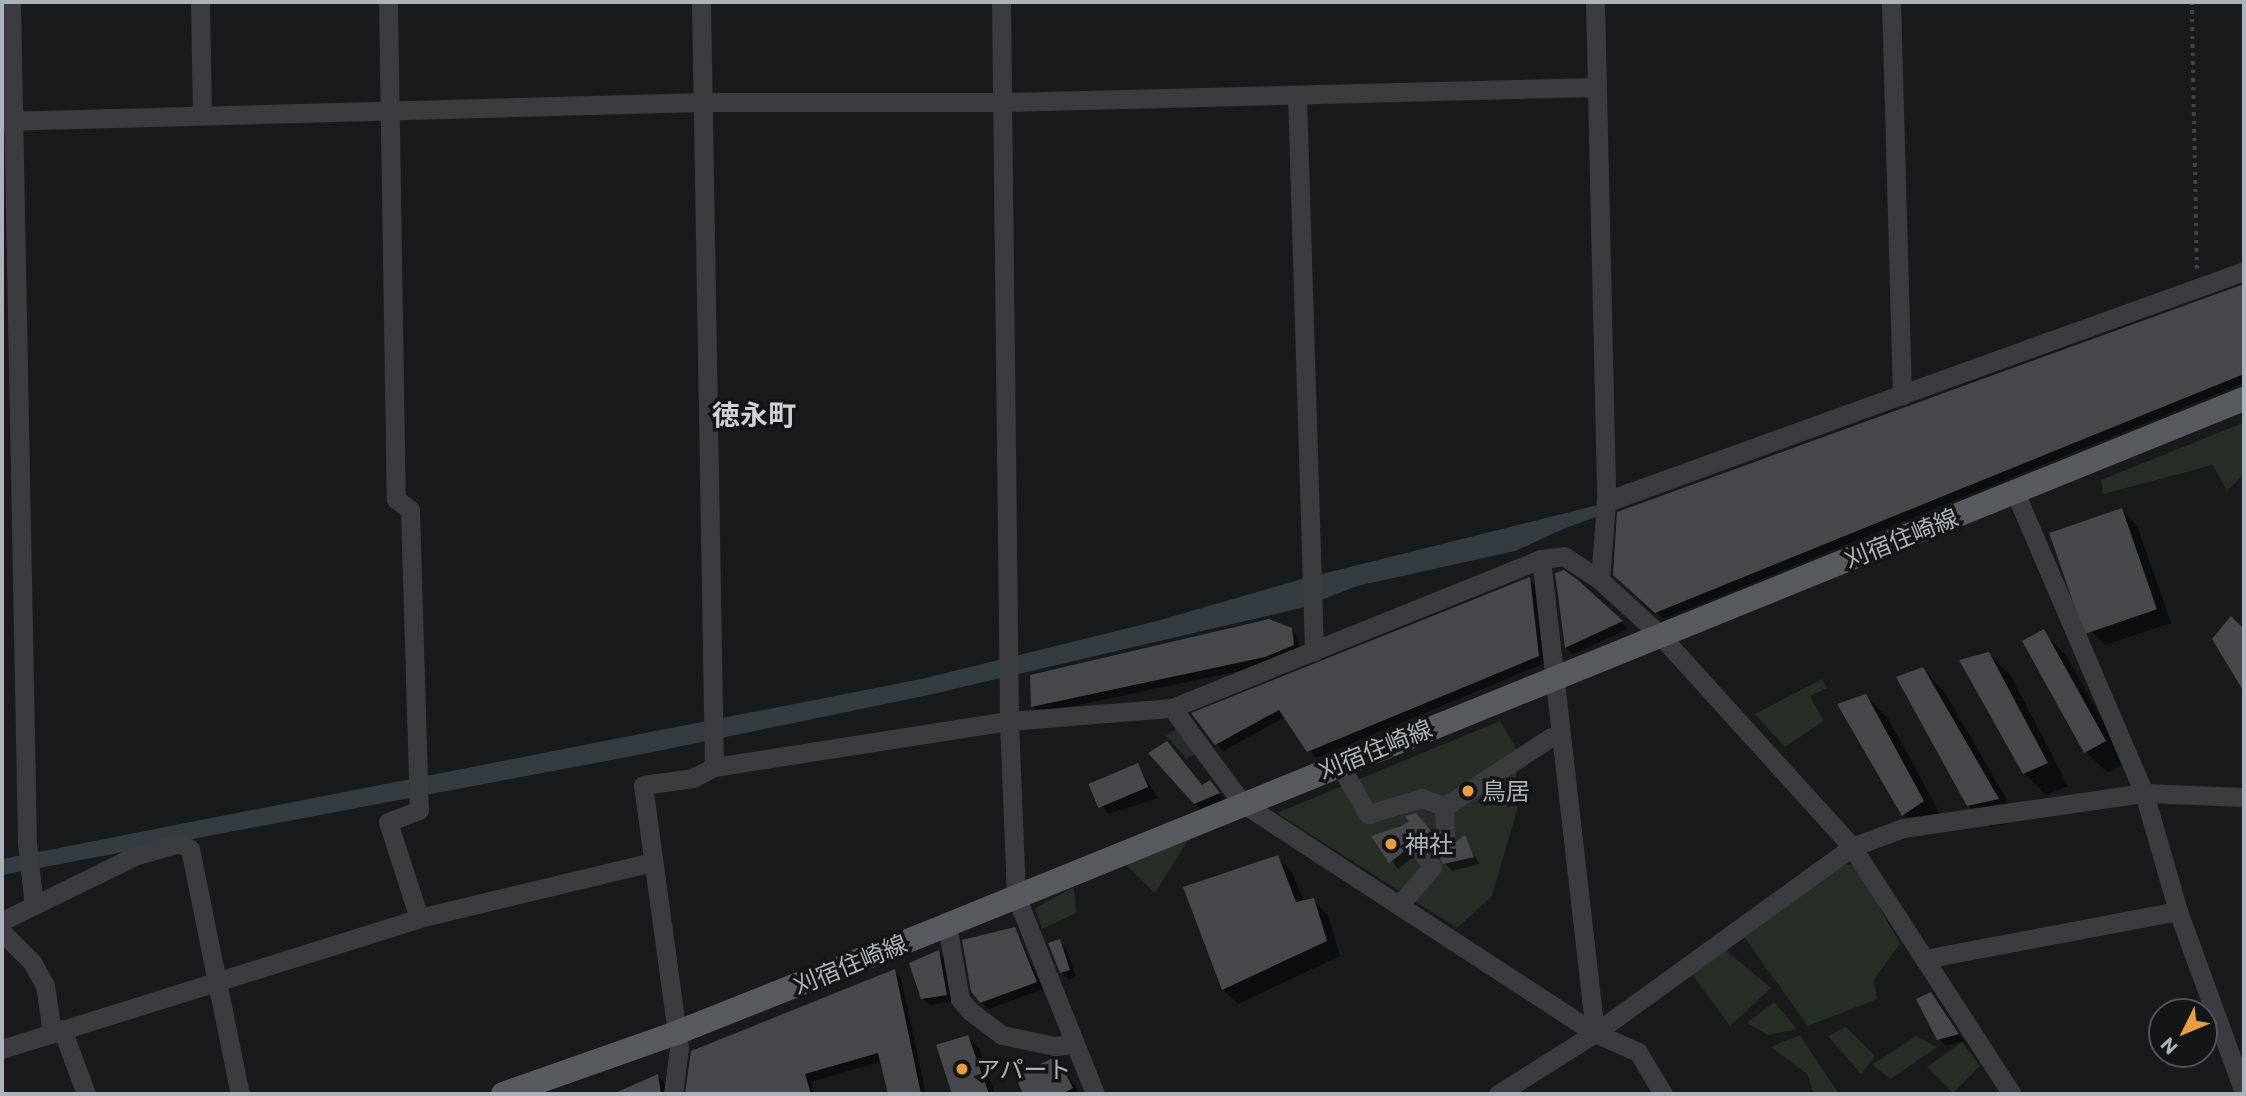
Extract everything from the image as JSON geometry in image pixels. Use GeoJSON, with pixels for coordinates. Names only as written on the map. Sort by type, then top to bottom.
{"type":"FeatureCollection","features":[{"type":"Feature","properties":{"kind":"main road","name":"刈宿住崎線"},"geometry":{"type":"LineString","coordinates":[[503,1094],[676,1033],[947,925],[1555,675],[2244,399]]}},
{"type":"Feature","properties":{"kind":"street"},"geometry":{"type":"LineString","coordinates":[[11,2],[7,121],[26,843],[34,906]]}},
{"type":"Feature","properties":{"kind":"street"},"geometry":{"type":"LineString","coordinates":[[200,2],[202,113]]}},
{"type":"Feature","properties":{"kind":"street"},"geometry":{"type":"LineString","coordinates":[[388,2],[397,499],[410,510],[419,810],[388,822],[419,918]]}},
{"type":"Feature","properties":{"kind":"street"},"geometry":{"type":"LineString","coordinates":[[701,2],[714,768]]}},
{"type":"Feature","properties":{"kind":"street"},"geometry":{"type":"LineString","coordinates":[[1001,2],[1009,720],[1016,896],[1095,1094]]}},
{"type":"Feature","properties":{"kind":"street"},"geometry":{"type":"LineString","coordinates":[[1595,2],[1606,501],[1600,580]]}},
{"type":"Feature","properties":{"kind":"street"},"geometry":{"type":"LineString","coordinates":[[1891,2],[1902,396]]}},
{"type":"Feature","properties":{"kind":"street"},"geometry":{"type":"LineString","coordinates":[[7,121],[202,113],[389,111],[703,102],[1004,102],[1596,87]]}},
{"type":"Feature","properties":{"kind":"street"},"geometry":{"type":"LineString","coordinates":[[1297,94],[1314,652]]}},
{"type":"Feature","properties":{"kind":"street"},"geometry":{"type":"LineString","coordinates":[[1606,501],[2244,271]]}},
{"type":"Feature","properties":{"kind":"street"},"geometry":{"type":"LineString","coordinates":[[2015,492],[2144,793],[2178,911],[2243,1093]]}},
{"type":"Feature","properties":{"kind":"street"},"geometry":{"type":"LineString","coordinates":[[673,1094],[679,1048],[643,785],[693,778],[714,768],[1009,720],[1172,708],[1541,559],[1564,556],[1600,580],[1660,635],[1852,846],[2012,1094]]}},
{"type":"Feature","properties":{"kind":"street"},"geometry":{"type":"LineString","coordinates":[[1541,559],[1595,1033]]}},
{"type":"Feature","properties":{"kind":"street"},"geometry":{"type":"LineString","coordinates":[[1172,708],[1242,803],[1595,1033],[1638,1052],[1663,1094]]}},
{"type":"Feature","properties":{"kind":"street"},"geometry":{"type":"LineString","coordinates":[[1445,807],[1551,737]]}},
{"type":"Feature","properties":{"kind":"street"},"geometry":{"type":"LineString","coordinates":[[1343,771],[1368,814],[1422,798],[1445,807]]}},
{"type":"Feature","properties":{"kind":"street"},"geometry":{"type":"LineString","coordinates":[[1498,1094],[1595,1033],[1852,846],[1903,828],[2144,793],[2244,797]]}},
{"type":"Feature","properties":{"kind":"street"},"geometry":{"type":"LineString","coordinates":[[1399,905],[1432,867],[1421,850],[1445,837],[1445,807]]}},
{"type":"Feature","properties":{"kind":"street"},"geometry":{"type":"LineString","coordinates":[[2,921],[137,855],[180,843],[190,849],[240,1094]]}},
{"type":"Feature","properties":{"kind":"street"},"geometry":{"type":"LineString","coordinates":[[2,1049],[419,918],[652,862]]}},
{"type":"Feature","properties":{"kind":"street"},"geometry":{"type":"LineString","coordinates":[[1924,959],[2178,911]]}},
{"type":"Feature","properties":{"kind":"street"},"geometry":{"type":"LineString","coordinates":[[947,925],[960,999],[970,1011],[1002,1035],[1055,1046],[1074,1044]]}},
{"type":"Feature","properties":{"kind":"street"},"geometry":{"type":"LineString","coordinates":[[2,932],[32,962],[46,985],[57,1031],[86,1094]]}},
{"type":"Feature","properties":{"kind":"path"},"geometry":{"type":"LineString","coordinates":[[2192,2],[2197,288]]}},
{"type":"Feature","properties":{"kind":"shaded area"},"geometry":{"type":"Polygon","coordinates":[[[2155,313],[1563,529],[1515,551],[1357,586],[1301,608],[924,696],[648,753],[2,875],[2,859],[921,679],[1153,622],[1306,578],[1598,505],[2155,313]]]}},
{"type":"Feature","properties":{"kind":"shaded area"},"geometry":{"type":"Polygon","coordinates":[[[2243,423],[2244,474],[2227,491],[2213,465],[2103,494],[2101,480],[2243,423]]]}},
{"type":"Feature","properties":{"kind":"shaded area"},"geometry":{"type":"Polygon","coordinates":[[[1822,679],[1827,688],[1810,696],[1824,721],[1785,747],[1755,714],[1822,679]]]}},
{"type":"Feature","properties":{"kind":"shaded area"},"geometry":{"type":"Polygon","coordinates":[[[1500,721],[1516,748],[1517,810],[1492,896],[1457,928],[1277,813],[1500,721]]]}},
{"type":"Feature","properties":{"kind":"shaded area"},"geometry":{"type":"Polygon","coordinates":[[[1180,728],[1199,752],[1187,759],[1165,735],[1180,728]]]}},
{"type":"Feature","properties":{"kind":"shaded area"},"geometry":{"type":"Polygon","coordinates":[[[1188,840],[1155,893],[1126,865],[1188,840]]]}},
{"type":"Feature","properties":{"kind":"shaded area"},"geometry":{"type":"Polygon","coordinates":[[[1835,864],[1856,865],[1900,944],[1874,979],[1877,999],[1808,1026],[1742,934],[1835,864]]]}},
{"type":"Feature","properties":{"kind":"shaded area"},"geometry":{"type":"Polygon","coordinates":[[[1074,887],[1076,913],[1042,929],[1035,908],[1074,887]]]}},
{"type":"Feature","properties":{"kind":"shaded area"},"geometry":{"type":"Polygon","coordinates":[[[1723,948],[1771,988],[1730,1026],[1691,973],[1723,948]]]}},
{"type":"Feature","properties":{"kind":"shaded area"},"geometry":{"type":"Polygon","coordinates":[[[1774,1002],[1797,1029],[1768,1035],[1747,1023],[1774,1002]]]}},
{"type":"Feature","properties":{"kind":"shaded area"},"geometry":{"type":"Polygon","coordinates":[[[1846,1027],[1875,1056],[1861,1074],[1828,1036],[1846,1027]]]}},
{"type":"Feature","properties":{"kind":"shaded area"},"geometry":{"type":"Polygon","coordinates":[[[1800,1035],[1839,1094],[1814,1094],[1807,1074],[1771,1047],[1800,1035]]]}},
{"type":"Feature","properties":{"kind":"shaded area"},"geometry":{"type":"Polygon","coordinates":[[[1916,1036],[1937,1047],[1891,1079],[1872,1065],[1916,1036]]]}},
{"type":"Feature","properties":{"kind":"shaded area"},"geometry":{"type":"Polygon","coordinates":[[[1962,1042],[1980,1066],[1953,1093],[1927,1067],[1962,1042]]]}},
{"type":"Feature","properties":{"kind":"building"},"geometry":{"type":"Polygon","coordinates":[[[2244,284],[2244,374],[1655,613],[1613,575],[1617,512],[2244,284]]]}},
{"type":"Feature","properties":{"kind":"building"},"geometry":{"type":"Polygon","coordinates":[[[2122,508],[2157,609],[2084,634],[2049,533],[2122,508]]]}},
{"type":"Feature","properties":{"kind":"building"},"geometry":{"type":"Polygon","coordinates":[[[1564,570],[1623,621],[1565,648],[1555,573],[1564,570]]]}},
{"type":"Feature","properties":{"kind":"building"},"geometry":{"type":"Polygon","coordinates":[[[1530,577],[1539,656],[1307,752],[1279,710],[1215,745],[1191,713],[1530,577]]]}},
{"type":"Feature","properties":{"kind":"building"},"geometry":{"type":"Polygon","coordinates":[[[2231,616],[2244,629],[2244,692],[2212,639],[2231,616]]]}},
{"type":"Feature","properties":{"kind":"building"},"geometry":{"type":"Polygon","coordinates":[[[1269,619],[1292,628],[1294,645],[1265,657],[1031,707],[1030,675],[1269,619]]]}},
{"type":"Feature","properties":{"kind":"building"},"geometry":{"type":"Polygon","coordinates":[[[2044,629],[2106,741],[2084,753],[2022,641],[2044,629]]]}},
{"type":"Feature","properties":{"kind":"building"},"geometry":{"type":"Polygon","coordinates":[[[1989,652],[2048,763],[2023,774],[1959,660],[1989,652]]]}},
{"type":"Feature","properties":{"kind":"building"},"geometry":{"type":"Polygon","coordinates":[[[1923,667],[1999,799],[1967,806],[1896,677],[1923,667]]]}},
{"type":"Feature","properties":{"kind":"building"},"geometry":{"type":"Polygon","coordinates":[[[1866,694],[1924,801],[1902,816],[1837,704],[1866,694]]]}},
{"type":"Feature","properties":{"kind":"building"},"geometry":{"type":"Polygon","coordinates":[[[1167,741],[1202,785],[1210,780],[1220,793],[1194,804],[1148,753],[1167,741]]]}},
{"type":"Feature","properties":{"kind":"building"},"geometry":{"type":"Polygon","coordinates":[[[1138,763],[1148,787],[1098,808],[1088,784],[1138,763]]]}},
{"type":"Feature","properties":{"kind":"building"},"geometry":{"type":"Polygon","coordinates":[[[1416,813],[1431,831],[1389,863],[1371,836],[1401,826],[1409,821],[1405,816],[1416,813]]]}},
{"type":"Feature","properties":{"kind":"building"},"geometry":{"type":"Polygon","coordinates":[[[1465,835],[1474,857],[1443,864],[1438,854],[1465,835]]]}},
{"type":"Feature","properties":{"kind":"building"},"geometry":{"type":"Polygon","coordinates":[[[1278,855],[1296,902],[1314,898],[1327,941],[1222,990],[1183,887],[1278,855]]]}},
{"type":"Feature","properties":{"kind":"building"},"geometry":{"type":"Polygon","coordinates":[[[1015,927],[1037,982],[980,1003],[971,991],[962,940],[1015,927]]]}},
{"type":"Feature","properties":{"kind":"building"},"geometry":{"type":"Polygon","coordinates":[[[1060,939],[1070,970],[1060,973],[1048,943],[1060,939]]]}},
{"type":"Feature","properties":{"kind":"building"},"geometry":{"type":"Polygon","coordinates":[[[939,950],[947,995],[921,999],[909,963],[939,950]]]}},
{"type":"Feature","properties":{"kind":"building"},"geometry":{"type":"Polygon","coordinates":[[[895,969],[921,1094],[888,1094],[878,1053],[805,1074],[811,1094],[685,1094],[691,1051],[895,969]]]}},
{"type":"Feature","properties":{"kind":"building"},"geometry":{"type":"Polygon","coordinates":[[[1931,992],[1959,1034],[1937,1040],[1916,999],[1931,992]]]}},
{"type":"Feature","properties":{"kind":"building","name":"アパート"},"geometry":{"type":"Polygon","coordinates":[[[968,1035],[989,1094],[952,1094],[936,1045],[968,1035]]]}},
{"type":"Feature","properties":{"kind":"building","name":"アパート"},"geometry":{"type":"Polygon","coordinates":[[[1058,1058],[1073,1088],[1062,1094],[1023,1094],[1015,1076],[1058,1058]]]}},
{"type":"Feature","properties":{"kind":"building"},"geometry":{"type":"Polygon","coordinates":[[[658,1074],[661,1094],[613,1094],[658,1074]]]}},
{"type":"Feature","properties":{"kind":"place","name":"鳥居"},"geometry":{"type":"Point","coordinates":[1468,791]}},
{"type":"Feature","properties":{"kind":"place","name":"神社"},"geometry":{"type":"Point","coordinates":[1391,844]}},
{"type":"Feature","properties":{"kind":"place","name":"アパート"},"geometry":{"type":"Point","coordinates":[962,1069]}},
{"type":"Feature","properties":{"kind":"district","name":"徳永町"},"geometry":{"type":"Point","coordinates":[754,414]}}]}
